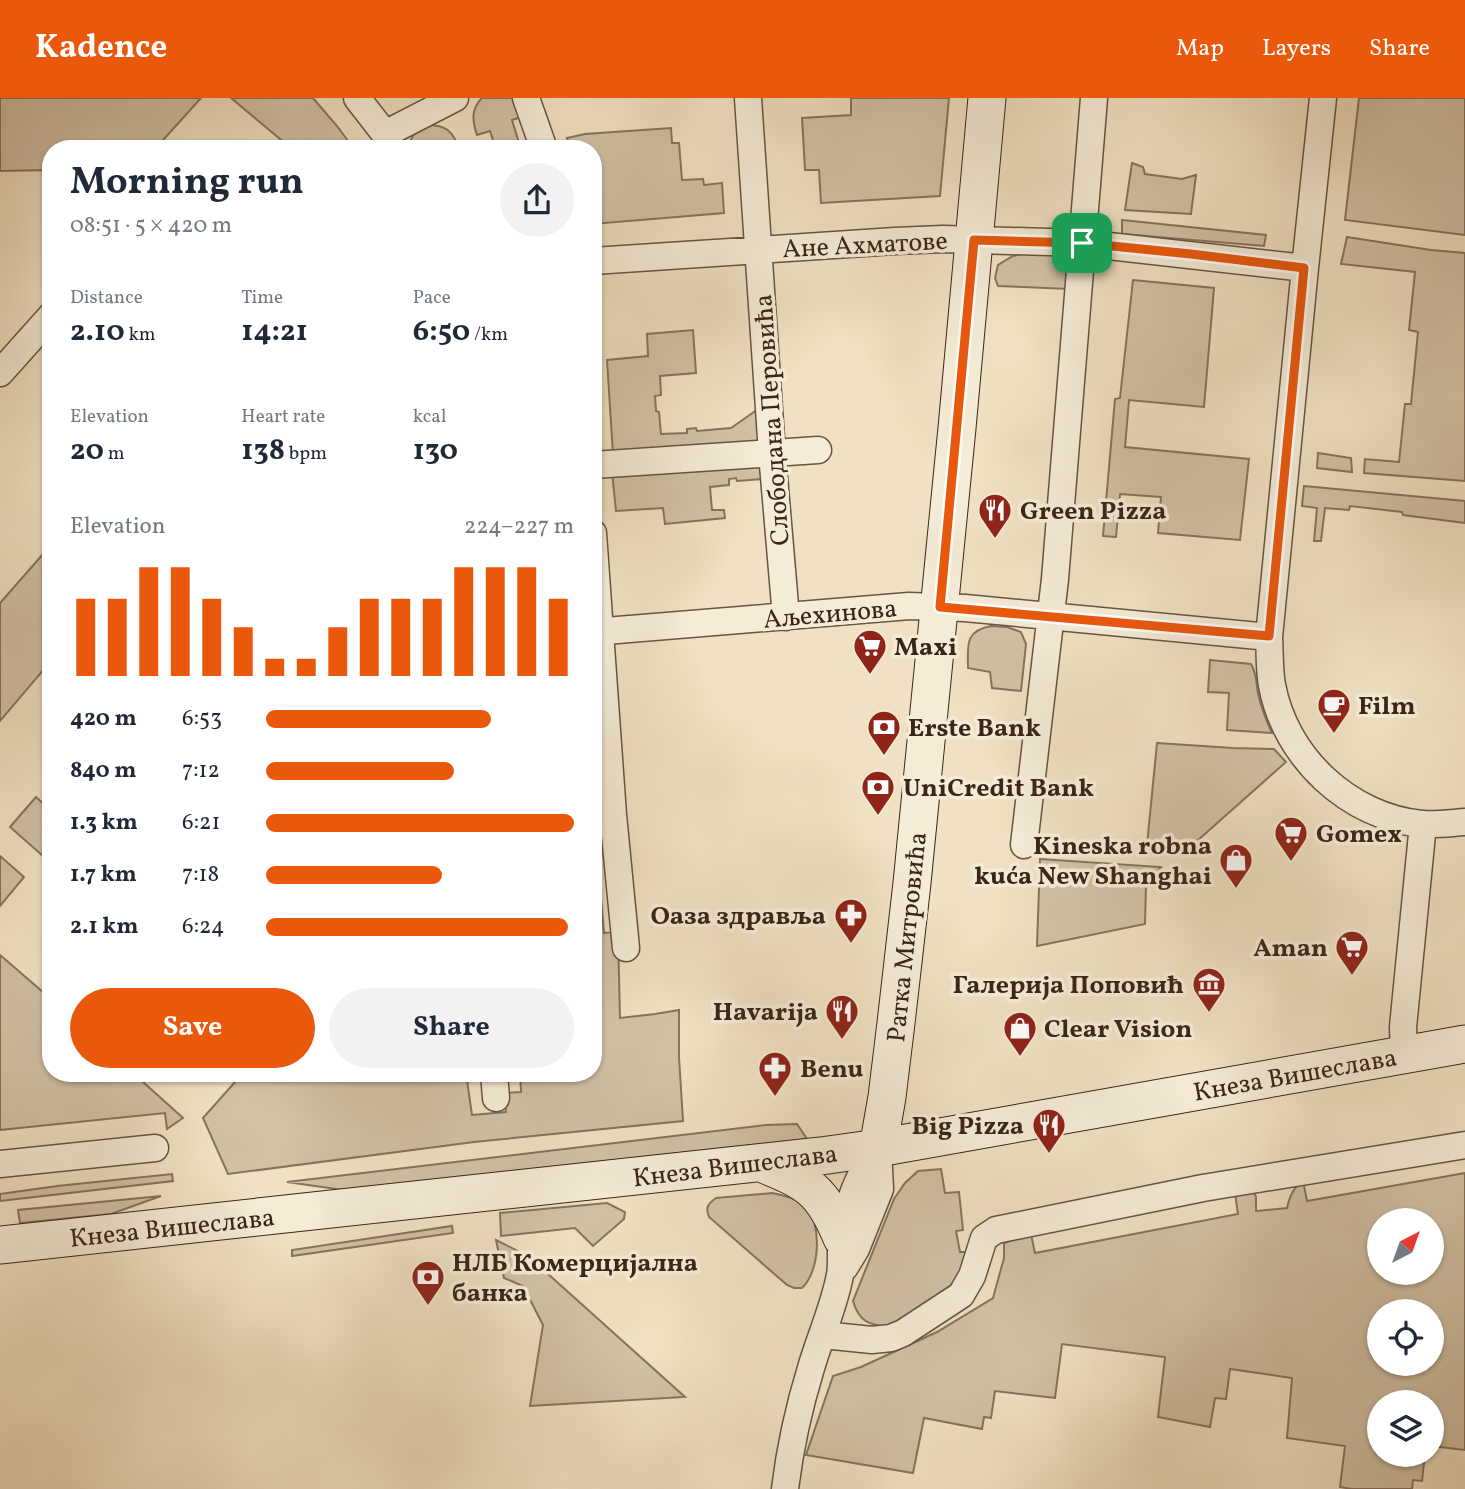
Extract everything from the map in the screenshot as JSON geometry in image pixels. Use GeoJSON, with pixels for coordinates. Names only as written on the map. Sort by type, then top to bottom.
{"type":"FeatureCollection","features":[{"type":"Feature","properties":{"kind":"main road","name":"Ратка Митровића"},"geometry":{"type":"LineString","coordinates":[[878,1148],[904,962],[987,98]]}},
{"type":"Feature","properties":{"kind":"main road","name":"Кнеза Вишеслава"},"geometry":{"type":"LineString","coordinates":[[0,1245],[878,1148],[1465,1044]]}},
{"type":"Feature","properties":{"kind":"main road"},"geometry":{"type":"LineString","coordinates":[[760,1163],[810,1186],[826,1205],[842,1238]]}},
{"type":"Feature","properties":{"kind":"street"},"geometry":{"type":"LineString","coordinates":[[357,98],[387,140]]}},
{"type":"Feature","properties":{"kind":"street"},"geometry":{"type":"LineString","coordinates":[[390,140],[455,98]]}},
{"type":"Feature","properties":{"kind":"street"},"geometry":{"type":"LineString","coordinates":[[526,98],[541,140]]}},
{"type":"Feature","properties":{"kind":"street","name":"Слободана Перовића"},"geometry":{"type":"LineString","coordinates":[[748,98],[786,617]]}},
{"type":"Feature","properties":{"kind":"street"},"geometry":{"type":"LineString","coordinates":[[1024,845],[1055,579],[1094,98]]}},
{"type":"Feature","properties":{"kind":"street"},"geometry":{"type":"LineString","coordinates":[[1323,98],[1269,636],[1272,685],[1287,730],[1298,748],[1319,774],[1342,793],[1367,808],[1395,819],[1423,824],[1465,822]]}},
{"type":"Feature","properties":{"kind":"street","name":"Ане Ахматове"},"geometry":{"type":"LineString","coordinates":[[602,260],[895,241],[974,240],[1082,243],[1304,268]]}},
{"type":"Feature","properties":{"kind":"street"},"geometry":{"type":"LineString","coordinates":[[0,373],[42,326]]}},
{"type":"Feature","properties":{"kind":"street"},"geometry":{"type":"LineString","coordinates":[[602,464],[818,450]]}},
{"type":"Feature","properties":{"kind":"street","name":"Аљехинова"},"geometry":{"type":"LineString","coordinates":[[602,632],[909,606],[1269,636]]}},
{"type":"Feature","properties":{"kind":"street"},"geometry":{"type":"LineString","coordinates":[[602,689],[626,948]]}},
{"type":"Feature","properties":{"kind":"street"},"geometry":{"type":"LineString","coordinates":[[1404,1056],[1402,1027],[1423,824]]}},
{"type":"Feature","properties":{"kind":"street"},"geometry":{"type":"LineString","coordinates":[[823,1335],[872,1340],[891,1338],[902,1333],[961,1295],[972,1276],[984,1238],[996,1230],[1215,1186],[1465,1145]]}},
{"type":"Feature","properties":{"kind":"street"},"geometry":{"type":"LineString","coordinates":[[0,1164],[155,1148]]}},
{"type":"Feature","properties":{"kind":"street"},"geometry":{"type":"LineString","coordinates":[[785,1489],[797,1419],[840,1274],[842,1238],[854,1190],[866,1163],[878,1148]]}},
{"type":"Feature","properties":{"kind":"street"},"geometry":{"type":"LineString","coordinates":[[840,1274],[856,1249],[880,1189],[878,1148]]}},
{"type":"Feature","properties":{"kind":"shaded area"},"geometry":{"type":"Polygon","coordinates":[[[0,98],[201,98],[163,140],[42,140],[42,170],[0,171],[0,98]]]}},
{"type":"Feature","properties":{"kind":"shaded area"},"geometry":{"type":"Polygon","coordinates":[[[231,98],[313,98],[347,140],[281,140],[231,98]]]}},
{"type":"Feature","properties":{"kind":"shaded area"},"geometry":{"type":"Polygon","coordinates":[[[482,98],[514,98],[525,116],[512,120],[518,140],[493,140],[490,131],[477,135],[474,125],[476,106],[482,98]]]}},
{"type":"Feature","properties":{"kind":"shaded area"},"geometry":{"type":"Polygon","coordinates":[[[851,98],[949,98],[940,196],[821,203],[819,170],[805,170],[802,118],[851,115],[851,98]]]}},
{"type":"Feature","properties":{"kind":"shaded area"},"geometry":{"type":"Polygon","coordinates":[[[1359,98],[1465,98],[1465,235],[1345,220],[1359,98]]]}},
{"type":"Feature","properties":{"kind":"shaded area"},"geometry":{"type":"Polygon","coordinates":[[[427,125],[439,126],[448,130],[455,140],[411,140],[419,129],[427,125]]]}},
{"type":"Feature","properties":{"kind":"shaded area"},"geometry":{"type":"Polygon","coordinates":[[[671,128],[672,143],[679,143],[682,180],[703,179],[704,185],[722,183],[724,213],[602,223],[602,140],[567,138],[585,134],[671,128]]]}},
{"type":"Feature","properties":{"kind":"shaded area"},"geometry":{"type":"Polygon","coordinates":[[[1132,163],[1143,167],[1145,174],[1182,179],[1196,175],[1191,214],[1125,210],[1132,163]]]}},
{"type":"Feature","properties":{"kind":"shaded area"},"geometry":{"type":"Polygon","coordinates":[[[1122,220],[1266,235],[1264,246],[1122,234],[1122,220]]]}},
{"type":"Feature","properties":{"kind":"shaded area"},"geometry":{"type":"Polygon","coordinates":[[[1347,237],[1465,253],[1465,481],[1364,473],[1365,459],[1399,462],[1405,404],[1411,404],[1418,332],[1409,330],[1415,272],[1341,264],[1347,237]]]}},
{"type":"Feature","properties":{"kind":"shaded area"},"geometry":{"type":"Polygon","coordinates":[[[1035,251],[1056,256],[1064,261],[1070,271],[1069,289],[998,286],[995,278],[998,265],[1013,256],[1035,251]]]}},
{"type":"Feature","properties":{"kind":"shaded area"},"geometry":{"type":"Polygon","coordinates":[[[1133,280],[1214,288],[1204,407],[1129,400],[1125,447],[1249,459],[1240,540],[1158,533],[1161,497],[1120,494],[1116,537],[1103,536],[1115,399],[1120,398],[1133,280]]]}},
{"type":"Feature","properties":{"kind":"shaded area"},"geometry":{"type":"Polygon","coordinates":[[[693,330],[696,373],[660,376],[661,395],[655,396],[661,434],[687,433],[687,429],[696,428],[697,431],[731,428],[761,407],[764,446],[613,455],[607,360],[648,356],[647,334],[693,330]]]}},
{"type":"Feature","properties":{"kind":"shaded area"},"geometry":{"type":"Polygon","coordinates":[[[1318,453],[1351,458],[1352,472],[1317,468],[1318,453]]]}},
{"type":"Feature","properties":{"kind":"shaded area"},"geometry":{"type":"Polygon","coordinates":[[[762,460],[763,479],[729,479],[729,485],[710,487],[712,510],[724,510],[725,518],[665,524],[663,508],[616,511],[612,472],[762,460]]]}},
{"type":"Feature","properties":{"kind":"shaded area"},"geometry":{"type":"Polygon","coordinates":[[[1304,486],[1465,501],[1465,523],[1350,506],[1349,510],[1325,508],[1321,541],[1314,541],[1317,508],[1302,506],[1304,486]]]}},
{"type":"Feature","properties":{"kind":"shaded area"},"geometry":{"type":"Polygon","coordinates":[[[42,555],[42,672],[0,721],[0,603],[42,555]]]}},
{"type":"Feature","properties":{"kind":"shaded area"},"geometry":{"type":"Polygon","coordinates":[[[991,626],[1007,627],[1021,632],[1026,644],[1021,691],[992,688],[990,672],[968,668],[969,641],[976,632],[991,626]]]}},
{"type":"Feature","properties":{"kind":"shaded area"},"geometry":{"type":"Polygon","coordinates":[[[1210,660],[1251,664],[1272,733],[1227,730],[1229,693],[1208,692],[1210,660]]]}},
{"type":"Feature","properties":{"kind":"shaded area"},"geometry":{"type":"Polygon","coordinates":[[[1157,743],[1274,749],[1286,762],[1188,849],[1147,845],[1157,743]]]}},
{"type":"Feature","properties":{"kind":"shaded area"},"geometry":{"type":"Polygon","coordinates":[[[36,797],[42,802],[42,855],[10,827],[36,797]]]}},
{"type":"Feature","properties":{"kind":"shaded area"},"geometry":{"type":"Polygon","coordinates":[[[602,834],[605,837],[611,851],[602,852],[602,834]]]}},
{"type":"Feature","properties":{"kind":"shaded area"},"geometry":{"type":"Polygon","coordinates":[[[0,856],[24,877],[0,906],[0,856]]]}},
{"type":"Feature","properties":{"kind":"shaded area"},"geometry":{"type":"Polygon","coordinates":[[[1040,859],[1161,867],[1146,886],[1145,924],[1037,946],[1040,859]]]}},
{"type":"Feature","properties":{"kind":"shaded area"},"geometry":{"type":"Polygon","coordinates":[[[602,910],[604,933],[618,932],[620,1018],[679,1010],[683,1121],[474,1142],[228,1174],[203,1118],[235,1082],[467,1082],[472,1115],[506,1112],[504,1093],[521,1092],[520,1082],[602,1082],[602,910]]]}},
{"type":"Feature","properties":{"kind":"shaded area"},"geometry":{"type":"Polygon","coordinates":[[[0,955],[42,991],[42,1082],[143,1082],[183,1118],[167,1129],[165,1113],[0,1130],[0,955]]]}},
{"type":"Feature","properties":{"kind":"shaded area"},"geometry":{"type":"Polygon","coordinates":[[[797,1124],[807,1139],[343,1190],[287,1182],[766,1125],[797,1124]]]}},
{"type":"Feature","properties":{"kind":"shaded area"},"geometry":{"type":"Polygon","coordinates":[[[941,1169],[945,1193],[959,1192],[963,1230],[956,1231],[960,1252],[967,1252],[965,1268],[954,1285],[890,1327],[866,1321],[858,1314],[853,1301],[894,1199],[918,1171],[941,1169]]]}},
{"type":"Feature","properties":{"kind":"shaded area"},"geometry":{"type":"Polygon","coordinates":[[[1465,1173],[1465,1450],[1444,1447],[1444,1390],[1367,1390],[1367,1467],[1424,1467],[1422,1481],[1413,1480],[1412,1489],[1340,1487],[1345,1446],[1287,1438],[1292,1378],[1230,1369],[1226,1399],[1215,1398],[1210,1427],[1158,1417],[1165,1357],[1062,1344],[1055,1398],[995,1391],[991,1418],[984,1417],[982,1429],[924,1418],[913,1473],[806,1455],[833,1376],[861,1367],[937,1332],[993,1298],[1004,1258],[1004,1243],[1031,1234],[1035,1253],[1238,1214],[1235,1193],[1253,1190],[1256,1211],[1287,1208],[1292,1192],[1303,1180],[1307,1201],[1465,1173]]]}},
{"type":"Feature","properties":{"kind":"shaded area"},"geometry":{"type":"Polygon","coordinates":[[[172,1174],[173,1181],[0,1201],[0,1194],[172,1174]]]}},
{"type":"Feature","properties":{"kind":"shaded area"},"geometry":{"type":"Polygon","coordinates":[[[772,1193],[797,1200],[804,1205],[814,1222],[816,1259],[813,1271],[802,1288],[787,1285],[709,1217],[707,1211],[716,1198],[772,1193]]]}},
{"type":"Feature","properties":{"kind":"shaded area"},"geometry":{"type":"Polygon","coordinates":[[[161,1196],[111,1214],[20,1223],[18,1210],[161,1196]]]}},
{"type":"Feature","properties":{"kind":"shaded area"},"geometry":{"type":"Polygon","coordinates":[[[607,1203],[625,1212],[624,1219],[593,1246],[575,1228],[501,1236],[500,1213],[607,1203]]]}},
{"type":"Feature","properties":{"kind":"shaded area"},"geometry":{"type":"Polygon","coordinates":[[[452,1226],[453,1233],[292,1256],[292,1250],[452,1226]]]}},
{"type":"Feature","properties":{"kind":"shaded area"},"geometry":{"type":"Polygon","coordinates":[[[496,1240],[528,1256],[685,1397],[530,1406],[543,1325],[523,1286],[504,1278],[496,1240]]]}},
{"type":"Feature","properties":{"kind":"place","name":"Green Pizza"},"geometry":{"type":"Point","coordinates":[995,540]}},
{"type":"Feature","properties":{"kind":"place","name":"Maxi"},"geometry":{"type":"Point","coordinates":[870,676]}},
{"type":"Feature","properties":{"kind":"place","name":"Film"},"geometry":{"type":"Point","coordinates":[1334,735]}},
{"type":"Feature","properties":{"kind":"place","name":"Erste Bank"},"geometry":{"type":"Point","coordinates":[884,757]}},
{"type":"Feature","properties":{"kind":"place","name":"UniCredit Bank"},"geometry":{"type":"Point","coordinates":[878,817]}},
{"type":"Feature","properties":{"kind":"place","name":"Gomex"},"geometry":{"type":"Point","coordinates":[1291,863]}},
{"type":"Feature","properties":{"kind":"place","name":"Kineska robna kuća New Shanghai"},"geometry":{"type":"Point","coordinates":[1236,890]}},
{"type":"Feature","properties":{"kind":"place","name":"Оаза здравља"},"geometry":{"type":"Point","coordinates":[851,945]}},
{"type":"Feature","properties":{"kind":"place","name":"Aman"},"geometry":{"type":"Point","coordinates":[1352,977]}},
{"type":"Feature","properties":{"kind":"place","name":"Галерија Поповић"},"geometry":{"type":"Point","coordinates":[1209,1014]}},
{"type":"Feature","properties":{"kind":"place","name":"Havarija"},"geometry":{"type":"Point","coordinates":[842,1041]}},
{"type":"Feature","properties":{"kind":"place","name":"Clear Vision"},"geometry":{"type":"Point","coordinates":[1020,1058]}},
{"type":"Feature","properties":{"kind":"place","name":"Benu"},"geometry":{"type":"Point","coordinates":[775,1098]}},
{"type":"Feature","properties":{"kind":"place","name":"Big Pizza"},"geometry":{"type":"Point","coordinates":[1049,1155]}},
{"type":"Feature","properties":{"kind":"place","name":"НЛБ Комерцијална банка"},"geometry":{"type":"Point","coordinates":[428,1307]}},
{"type":"Feature","properties":{"kind":"route"},"geometry":{"type":"LineString","coordinates":[[974,240],[1082,243],[1304,268],[1269,636],[940,607],[974,240]]}}]}
